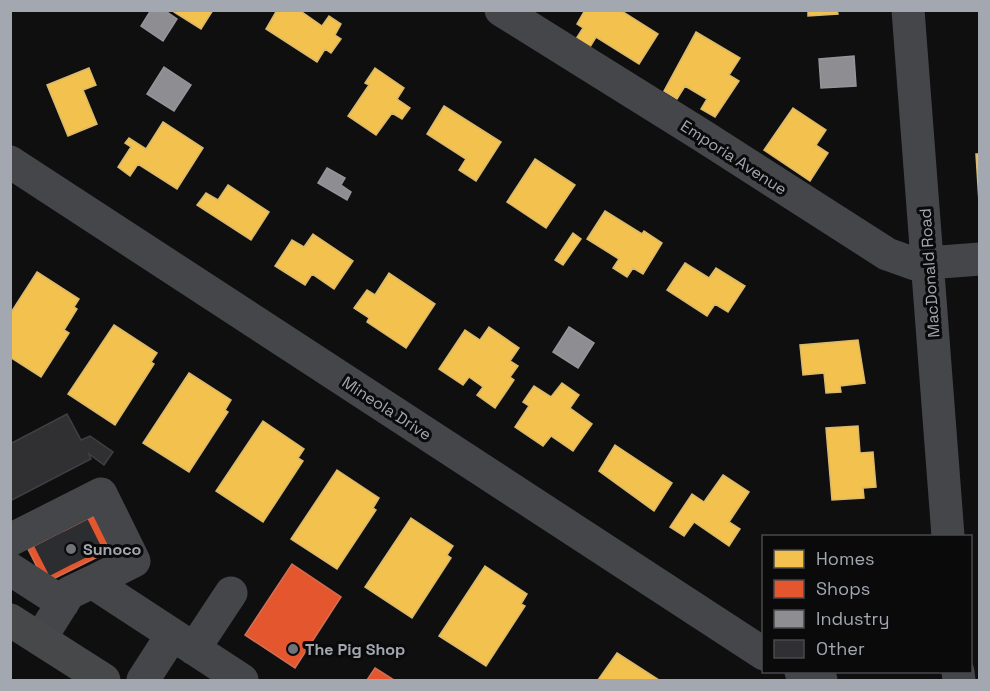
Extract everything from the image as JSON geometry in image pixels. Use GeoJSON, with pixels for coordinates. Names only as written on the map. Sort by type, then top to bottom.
{"type":"FeatureCollection","features":[{"type":"Feature","properties":{"kind":"main road"},"geometry":{"type":"LineString","coordinates":[[10,620],[104,681]]}},
{"type":"Feature","properties":{"kind":"street","name":"Emporia Avenue"},"geometry":{"type":"LineString","coordinates":[[501,10],[878,248],[915,264],[980,259]]}},
{"type":"Feature","properties":{"kind":"street","name":"MacDonald Road"},"geometry":{"type":"LineString","coordinates":[[908,10],[948,535]]}},
{"type":"Feature","properties":{"kind":"street","name":"Mineola Drive"},"geometry":{"type":"LineString","coordinates":[[10,162],[762,653]]}},
{"type":"Feature","properties":{"kind":"street"},"geometry":{"type":"LineString","coordinates":[[10,540],[57,526],[101,494],[134,561],[81,581],[40,639]]}},
{"type":"Feature","properties":{"kind":"street"},"geometry":{"type":"LineString","coordinates":[[10,569],[81,581],[183,642],[242,681]]}},
{"type":"Feature","properties":{"kind":"street"},"geometry":{"type":"LineString","coordinates":[[143,681],[231,593]]}},
{"type":"Feature","properties":{"kind":"street"},"geometry":{"type":"LineString","coordinates":[[803,673],[821,681]]}},
{"type":"Feature","properties":{"kind":"building: Homes"},"geometry":{"type":"Polygon","coordinates":[[[175,10],[213,10],[201,29],[174,12],[175,10]]]}},
{"type":"Feature","properties":{"kind":"building: Homes"},"geometry":{"type":"Polygon","coordinates":[[[277,10],[299,10],[322,26],[329,16],[341,24],[335,35],[341,39],[331,53],[325,49],[317,62],[266,29],[277,10]]]}},
{"type":"Feature","properties":{"kind":"building: Homes"},"geometry":{"type":"Polygon","coordinates":[[[585,10],[620,10],[658,34],[639,64],[596,37],[590,47],[576,39],[583,28],[577,24],[585,10]]]}},
{"type":"Feature","properties":{"kind":"building: Homes"},"geometry":{"type":"Polygon","coordinates":[[[808,10],[837,10],[838,14],[808,16],[808,10]]]}},
{"type":"Feature","properties":{"kind":"building: Homes"},"geometry":{"type":"Polygon","coordinates":[[[696,32],[740,58],[729,75],[739,81],[715,117],[701,109],[707,99],[685,86],[677,99],[664,91],[696,32]]]}},
{"type":"Feature","properties":{"kind":"building: Homes"},"geometry":{"type":"Polygon","coordinates":[[[89,68],[96,85],[83,90],[97,124],[68,136],[47,85],[89,68]]]}},
{"type":"Feature","properties":{"kind":"building: Homes"},"geometry":{"type":"Polygon","coordinates":[[[375,68],[404,88],[397,99],[410,108],[402,119],[392,113],[376,135],[348,116],[369,85],[365,83],[375,68]]]}},
{"type":"Feature","properties":{"kind":"building: Homes"},"geometry":{"type":"Polygon","coordinates":[[[444,106],[501,142],[476,181],[459,170],[466,159],[427,134],[444,106]]]}},
{"type":"Feature","properties":{"kind":"building: Homes"},"geometry":{"type":"Polygon","coordinates":[[[793,108],[826,130],[816,145],[828,153],[810,181],[764,150],[793,108]]]}},
{"type":"Feature","properties":{"kind":"building: Homes"},"geometry":{"type":"Polygon","coordinates":[[[163,122],[203,148],[177,189],[138,164],[130,176],[118,167],[131,147],[125,143],[129,138],[146,149],[163,122]]]}},
{"type":"Feature","properties":{"kind":"building: Homes"},"geometry":{"type":"Polygon","coordinates":[[[976,154],[980,154],[980,202],[979,202],[976,154]]]}},
{"type":"Feature","properties":{"kind":"building: Homes"},"geometry":{"type":"Polygon","coordinates":[[[535,159],[575,185],[546,228],[507,202],[535,159]]]}},
{"type":"Feature","properties":{"kind":"building: Homes"},"geometry":{"type":"Polygon","coordinates":[[[228,185],[269,212],[251,240],[197,205],[206,193],[218,200],[228,185]]]}},
{"type":"Feature","properties":{"kind":"building: Homes"},"geometry":{"type":"Polygon","coordinates":[[[605,211],[642,234],[644,231],[662,243],[643,274],[633,268],[627,277],[613,268],[619,259],[587,239],[605,211]]]}},
{"type":"Feature","properties":{"kind":"building: Homes"},"geometry":{"type":"Polygon","coordinates":[[[573,233],[581,239],[563,265],[555,260],[573,233]]]}},
{"type":"Feature","properties":{"kind":"building: Homes"},"geometry":{"type":"Polygon","coordinates":[[[313,234],[353,261],[334,289],[312,274],[305,285],[275,266],[292,240],[304,247],[313,234]]]}},
{"type":"Feature","properties":{"kind":"building: Homes"},"geometry":{"type":"Polygon","coordinates":[[[685,263],[709,278],[716,268],[745,286],[728,312],[715,304],[707,316],[667,290],[685,263]]]}},
{"type":"Feature","properties":{"kind":"building: Homes"},"geometry":{"type":"Polygon","coordinates":[[[37,272],[79,299],[74,307],[77,309],[64,330],[69,333],[41,377],[10,357],[10,314],[37,272]]]}},
{"type":"Feature","properties":{"kind":"building: Homes"},"geometry":{"type":"Polygon","coordinates":[[[389,273],[435,304],[406,348],[367,322],[369,318],[354,308],[367,290],[375,295],[389,273]]]}},
{"type":"Feature","properties":{"kind":"building: Homes"},"geometry":{"type":"Polygon","coordinates":[[[114,325],[157,353],[151,362],[154,364],[115,425],[68,394],[114,325]]]}},
{"type":"Feature","properties":{"kind":"building: Homes"},"geometry":{"type":"Polygon","coordinates":[[[489,327],[519,348],[510,361],[518,366],[510,377],[514,380],[495,408],[477,395],[483,387],[469,377],[463,385],[439,369],[465,330],[480,340],[489,327]]]}},
{"type":"Feature","properties":{"kind":"building: Homes"},"geometry":{"type":"Polygon","coordinates":[[[858,340],[865,383],[840,386],[841,392],[826,393],[824,373],[803,375],[800,345],[858,340]]]}},
{"type":"Feature","properties":{"kind":"building: Homes"},"geometry":{"type":"Polygon","coordinates":[[[189,373],[231,400],[225,410],[228,412],[189,472],[143,443],[189,373]]]}},
{"type":"Feature","properties":{"kind":"building: Homes"},"geometry":{"type":"Polygon","coordinates":[[[562,383],[579,395],[570,408],[592,424],[573,451],[551,436],[543,446],[515,427],[529,406],[523,402],[534,386],[551,397],[562,383]]]}},
{"type":"Feature","properties":{"kind":"building: Homes"},"geometry":{"type":"Polygon","coordinates":[[[263,421],[304,449],[298,458],[303,461],[263,522],[216,491],[263,421]]]}},
{"type":"Feature","properties":{"kind":"building: Homes"},"geometry":{"type":"Polygon","coordinates":[[[858,426],[860,453],[873,452],[876,487],[863,488],[864,498],[832,500],[826,428],[858,426]]]}},
{"type":"Feature","properties":{"kind":"building: Homes"},"geometry":{"type":"Polygon","coordinates":[[[615,445],[672,483],[654,511],[599,471],[615,445]]]}},
{"type":"Feature","properties":{"kind":"building: Homes"},"geometry":{"type":"Polygon","coordinates":[[[337,470],[379,498],[373,508],[376,510],[337,569],[291,539],[337,470]]]}},
{"type":"Feature","properties":{"kind":"building: Homes"},"geometry":{"type":"Polygon","coordinates":[[[723,475],[749,492],[729,522],[740,529],[729,546],[694,522],[684,536],[670,527],[692,494],[704,502],[723,475]]]}},
{"type":"Feature","properties":{"kind":"building: Homes"},"geometry":{"type":"Polygon","coordinates":[[[411,518],[453,546],[447,555],[451,558],[412,618],[365,587],[411,518]]]}},
{"type":"Feature","properties":{"kind":"building: Homes"},"geometry":{"type":"Polygon","coordinates":[[[485,566],[527,594],[521,604],[525,606],[486,666],[439,636],[485,566]]]}},
{"type":"Feature","properties":{"kind":"building: Homes"},"geometry":{"type":"Polygon","coordinates":[[[617,653],[659,680],[598,680],[617,653]]]}},
{"type":"Feature","properties":{"kind":"building: Shops","name":"Sunoco"},"geometry":{"type":"Polygon","coordinates":[[[96,515],[114,549],[45,583],[28,549],[96,515]]]}},
{"type":"Feature","properties":{"kind":"building: Shops"},"geometry":{"type":"Polygon","coordinates":[[[292,564],[341,597],[295,668],[245,635],[292,564]]]}},
{"type":"Feature","properties":{"kind":"building: Shops"},"geometry":{"type":"Polygon","coordinates":[[[375,668],[394,680],[367,680],[375,668]]]}},
{"type":"Feature","properties":{"kind":"building: Industry"},"geometry":{"type":"Polygon","coordinates":[[[151,10],[164,10],[177,19],[163,41],[141,26],[151,10]]]}},
{"type":"Feature","properties":{"kind":"building: Industry"},"geometry":{"type":"Polygon","coordinates":[[[854,56],[856,86],[821,88],[819,59],[854,56]]]}},
{"type":"Feature","properties":{"kind":"building: Industry"},"geometry":{"type":"Polygon","coordinates":[[[164,67],[191,85],[174,111],[147,94],[164,67]]]}},
{"type":"Feature","properties":{"kind":"building: Industry"},"geometry":{"type":"Polygon","coordinates":[[[327,168],[345,178],[341,185],[351,192],[347,200],[318,183],[327,168]]]}},
{"type":"Feature","properties":{"kind":"building: Industry"},"geometry":{"type":"Polygon","coordinates":[[[569,327],[594,343],[578,368],[553,352],[569,327]]]}},
{"type":"Feature","properties":{"kind":"building: Other"},"geometry":{"type":"Polygon","coordinates":[[[67,414],[81,440],[90,436],[113,452],[104,465],[89,454],[91,459],[10,501],[10,444],[67,414]]]}},
{"type":"Feature","properties":{"kind":"tunnel"},"geometry":{"type":"LineString","coordinates":[[73,527],[90,561]]}},
{"type":"Feature","properties":{"kind":"tunnel"},"geometry":{"type":"LineString","coordinates":[[49,539],[66,572]]}},
{"type":"Feature","properties":{"kind":"place","name":"Sunoco"},"geometry":{"type":"Point","coordinates":[71,549]}},
{"type":"Feature","properties":{"kind":"place","name":"The Pig Shop"},"geometry":{"type":"Point","coordinates":[293,649]}}]}
